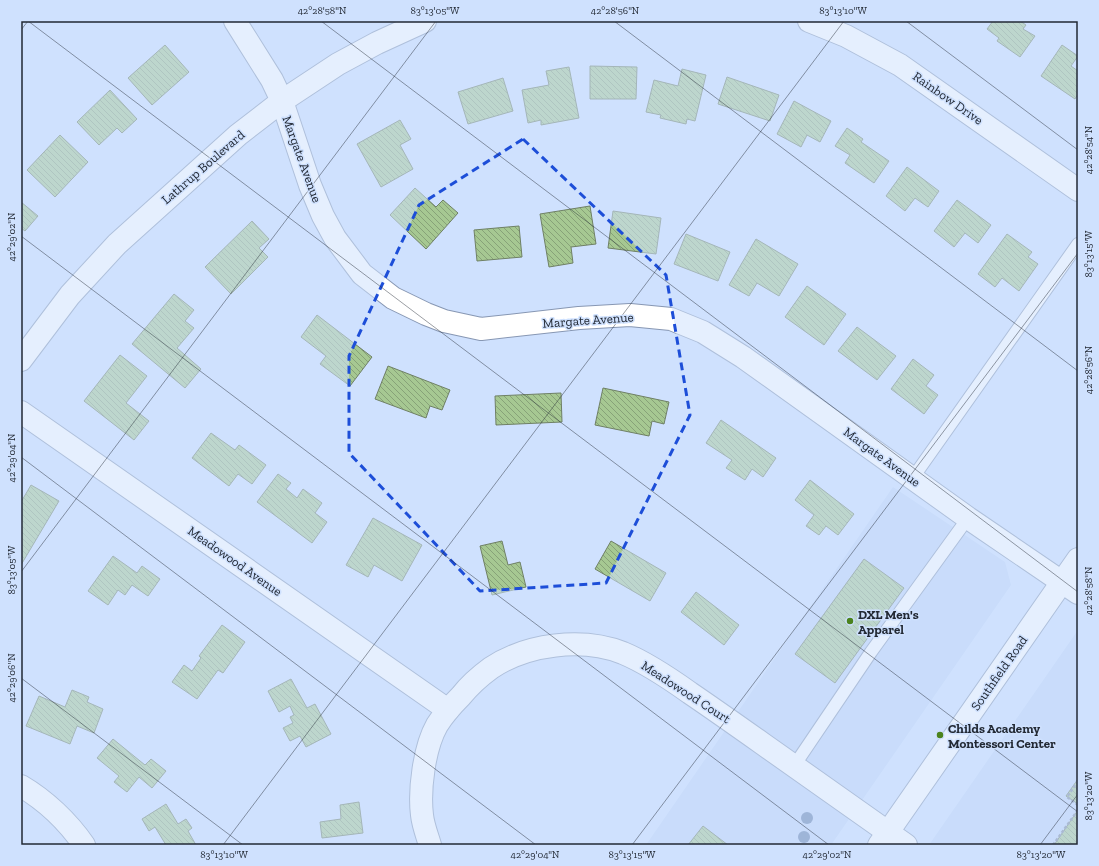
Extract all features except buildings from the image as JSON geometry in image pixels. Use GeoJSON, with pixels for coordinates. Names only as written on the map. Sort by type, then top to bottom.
{"type":"FeatureCollection","features":[{"type":"Feature","properties":{"kind":"street","name":"Margate Avenue"},"geometry":{"type":"LineString","coordinates":[[235,21],[272,80],[282,101],[310,185],[323,216],[335,238],[362,274],[393,298],[444,321],[481,329],[579,318],[630,315],[672,320],[703,332],[743,357],[912,479],[1070,587]]}},
{"type":"Feature","properties":{"kind":"street","name":"Lathrup Boulevard"},"geometry":{"type":"LineString","coordinates":[[21,360],[70,295],[117,244],[238,135],[282,101],[338,64],[377,43],[425,21]]}},
{"type":"Feature","properties":{"kind":"street","name":"Rainbow Drive"},"geometry":{"type":"LineString","coordinates":[[809,21],[846,36],[900,64],[1078,190]]}},
{"type":"Feature","properties":{"kind":"street","name":"Meadowood Avenue"},"geometry":{"type":"LineString","coordinates":[[21,412],[448,710]]}},
{"type":"Feature","properties":{"kind":"street","name":"Southfield Road"},"geometry":{"type":"LineString","coordinates":[[884,839],[1070,587],[1078,560]]}},
{"type":"Feature","properties":{"kind":"street","name":"Meadowood Court"},"geometry":{"type":"LineString","coordinates":[[430,845],[422,816],[422,778],[428,749],[436,726],[464,692],[491,669],[516,655],[555,646],[596,646],[622,653],[652,667],[794,766],[884,839],[906,845]]}},
{"type":"Feature","properties":{"kind":"street"},"geometry":{"type":"LineString","coordinates":[[21,786],[49,807],[75,833],[84,845]]}},
{"type":"Feature","properties":{"kind":"lane"},"geometry":{"type":"LineString","coordinates":[[912,479],[1078,244]]}},
{"type":"Feature","properties":{"kind":"lane"},"geometry":{"type":"LineString","coordinates":[[794,766],[871,652],[968,518]]}},
{"type":"Feature","properties":{"kind":"path"},"geometry":{"type":"LineString","coordinates":[[1078,780],[1067,797],[1078,805]]}},
{"type":"Feature","properties":{"kind":"path"},"geometry":{"type":"LineString","coordinates":[[1053,845],[1078,810]]}},
{"type":"Feature","properties":{"kind":"highlighted area"},"geometry":{"type":"Polygon","coordinates":[[[523,139],[666,275],[690,415],[606,583],[480,591],[349,453],[349,356],[419,205],[523,139]]]}},
{"type":"Feature","properties":{"kind":"shaded area"},"geometry":{"type":"Polygon","coordinates":[[[893,487],[1005,562],[1011,585],[831,845],[646,845],[893,487]]]}},
{"type":"Feature","properties":{"kind":"shaded area"},"geometry":{"type":"Polygon","coordinates":[[[1078,630],[1078,845],[929,845],[1078,630]]]}},
{"type":"Feature","properties":{"kind":"place","name":"DXL Men's Apparel"},"geometry":{"type":"Point","coordinates":[850,621]}},
{"type":"Feature","properties":{"kind":"place","name":"Childs Academy Montessori Center"},"geometry":{"type":"Point","coordinates":[940,735]}}]}
